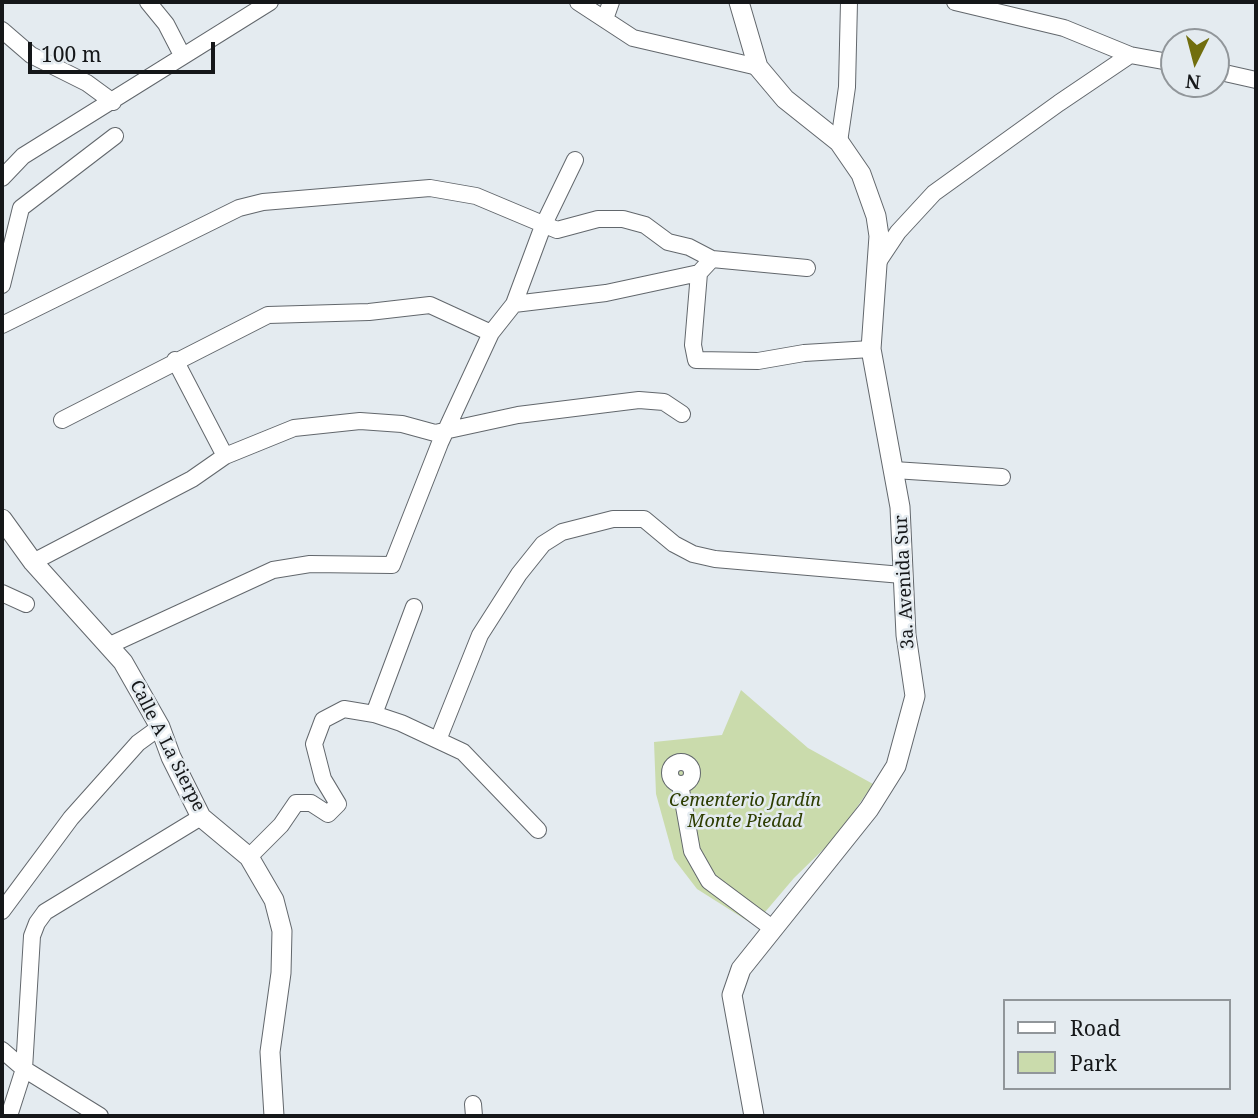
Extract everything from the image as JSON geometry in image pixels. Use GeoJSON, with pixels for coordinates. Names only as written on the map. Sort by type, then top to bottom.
{"type":"FeatureCollection","features":[{"type":"Feature","properties":{"kind":"street"},"geometry":{"type":"LineString","coordinates":[[148,2],[166,24],[182,55]]}},
{"type":"Feature","properties":{"kind":"street"},"geometry":{"type":"LineString","coordinates":[[2,178],[23,156],[270,2]]}},
{"type":"Feature","properties":{"kind":"street"},"geometry":{"type":"LineString","coordinates":[[578,2],[633,38],[758,67],[739,2]]}},
{"type":"Feature","properties":{"kind":"street"},"geometry":{"type":"LineString","coordinates":[[605,19],[611,2]]}},
{"type":"Feature","properties":{"kind":"street"},"geometry":{"type":"LineString","coordinates":[[839,142],[847,87],[849,2]]}},
{"type":"Feature","properties":{"kind":"street"},"geometry":{"type":"LineString","coordinates":[[955,2],[1064,28],[1130,55],[1160,60]]}},
{"type":"Feature","properties":{"kind":"street"},"geometry":{"type":"LineString","coordinates":[[2,30],[31,55],[87,83],[113,102]]}},
{"type":"Feature","properties":{"kind":"street"},"geometry":{"type":"LineString","coordinates":[[878,262],[898,232],[934,192],[1130,55]]}},
{"type":"Feature","properties":{"kind":"street","name":"3a. Avenida Sur"},"geometry":{"type":"LineString","coordinates":[[754,1116],[732,995],[741,968],[838,851],[896,766],[915,696],[906,635],[901,507],[872,349],[879,236],[876,216],[861,174],[839,142],[785,99],[758,67]]}},
{"type":"Feature","properties":{"kind":"street"},"geometry":{"type":"LineString","coordinates":[[1230,74],[1256,80]]}},
{"type":"Feature","properties":{"kind":"street"},"geometry":{"type":"LineString","coordinates":[[2,285],[21,208],[116,136]]}},
{"type":"Feature","properties":{"kind":"street"},"geometry":{"type":"LineString","coordinates":[[110,645],[273,570],[310,564],[392,565],[491,332],[514,304],[543,226],[575,160]]}},
{"type":"Feature","properties":{"kind":"street"},"geometry":{"type":"LineString","coordinates":[[2,325],[239,208],[263,202],[430,188],[476,196],[557,230],[598,219],[623,219],[645,225],[668,242],[689,247],[712,259],[807,268]]}},
{"type":"Feature","properties":{"kind":"street"},"geometry":{"type":"LineString","coordinates":[[514,304],[606,293],[699,273],[712,259]]}},
{"type":"Feature","properties":{"kind":"street"},"geometry":{"type":"LineString","coordinates":[[699,273],[693,345],[696,360],[758,361],[804,353],[872,349]]}},
{"type":"Feature","properties":{"kind":"street"},"geometry":{"type":"LineString","coordinates":[[62,420],[175,360],[268,315],[369,312],[430,305],[491,332]]}},
{"type":"Feature","properties":{"kind":"street"},"geometry":{"type":"LineString","coordinates":[[175,360],[225,456]]}},
{"type":"Feature","properties":{"kind":"street"},"geometry":{"type":"LineString","coordinates":[[33,562],[182,485],[225,456],[294,428],[360,421],[402,424],[435,433],[518,415],[639,400],[664,402],[682,414]]}},
{"type":"Feature","properties":{"kind":"street"},"geometry":{"type":"LineString","coordinates":[[894,470],[1002,477]]}},
{"type":"Feature","properties":{"kind":"street","name":"Calle A La Sierpe"},"geometry":{"type":"LineString","coordinates":[[2,519],[33,562],[123,662],[160,727],[170,757],[201,817],[248,857],[274,900],[282,931],[281,972],[270,1052],[274,1116]]}},
{"type":"Feature","properties":{"kind":"street"},"geometry":{"type":"LineString","coordinates":[[438,740],[481,635],[519,574],[543,544],[562,532],[613,519],[644,519],[674,544],[693,554],[715,559],[902,575]]}},
{"type":"Feature","properties":{"kind":"street"},"geometry":{"type":"LineString","coordinates":[[2,593],[26,604]]}},
{"type":"Feature","properties":{"kind":"street"},"geometry":{"type":"LineString","coordinates":[[374,713],[414,607]]}},
{"type":"Feature","properties":{"kind":"street"},"geometry":{"type":"LineString","coordinates":[[248,857],[281,825],[296,803],[311,803],[328,814],[338,804],[323,779],[314,744],[323,720],[344,709],[374,713],[438,740],[470,759],[538,830]]}},
{"type":"Feature","properties":{"kind":"street"},"geometry":{"type":"LineString","coordinates":[[2,911],[71,818],[138,743],[160,727]]}},
{"type":"Feature","properties":{"kind":"street"},"geometry":{"type":"LineString","coordinates":[[680,784],[692,851],[709,881],[772,928]]}},
{"type":"Feature","properties":{"kind":"street"},"geometry":{"type":"LineString","coordinates":[[9,1116],[24,1069],[32,936],[37,923],[45,912],[201,817]]}},
{"type":"Feature","properties":{"kind":"street"},"geometry":{"type":"LineString","coordinates":[[2,1051],[24,1069],[100,1116]]}},
{"type":"Feature","properties":{"kind":"green space","name":"Cementerio Jardín Monte Piedad"},"geometry":{"type":"Polygon","coordinates":[[[741,690],[808,748],[873,784],[837,836],[794,878],[754,925],[697,889],[674,859],[656,794],[654,742],[722,735],[741,690]]]}}]}
